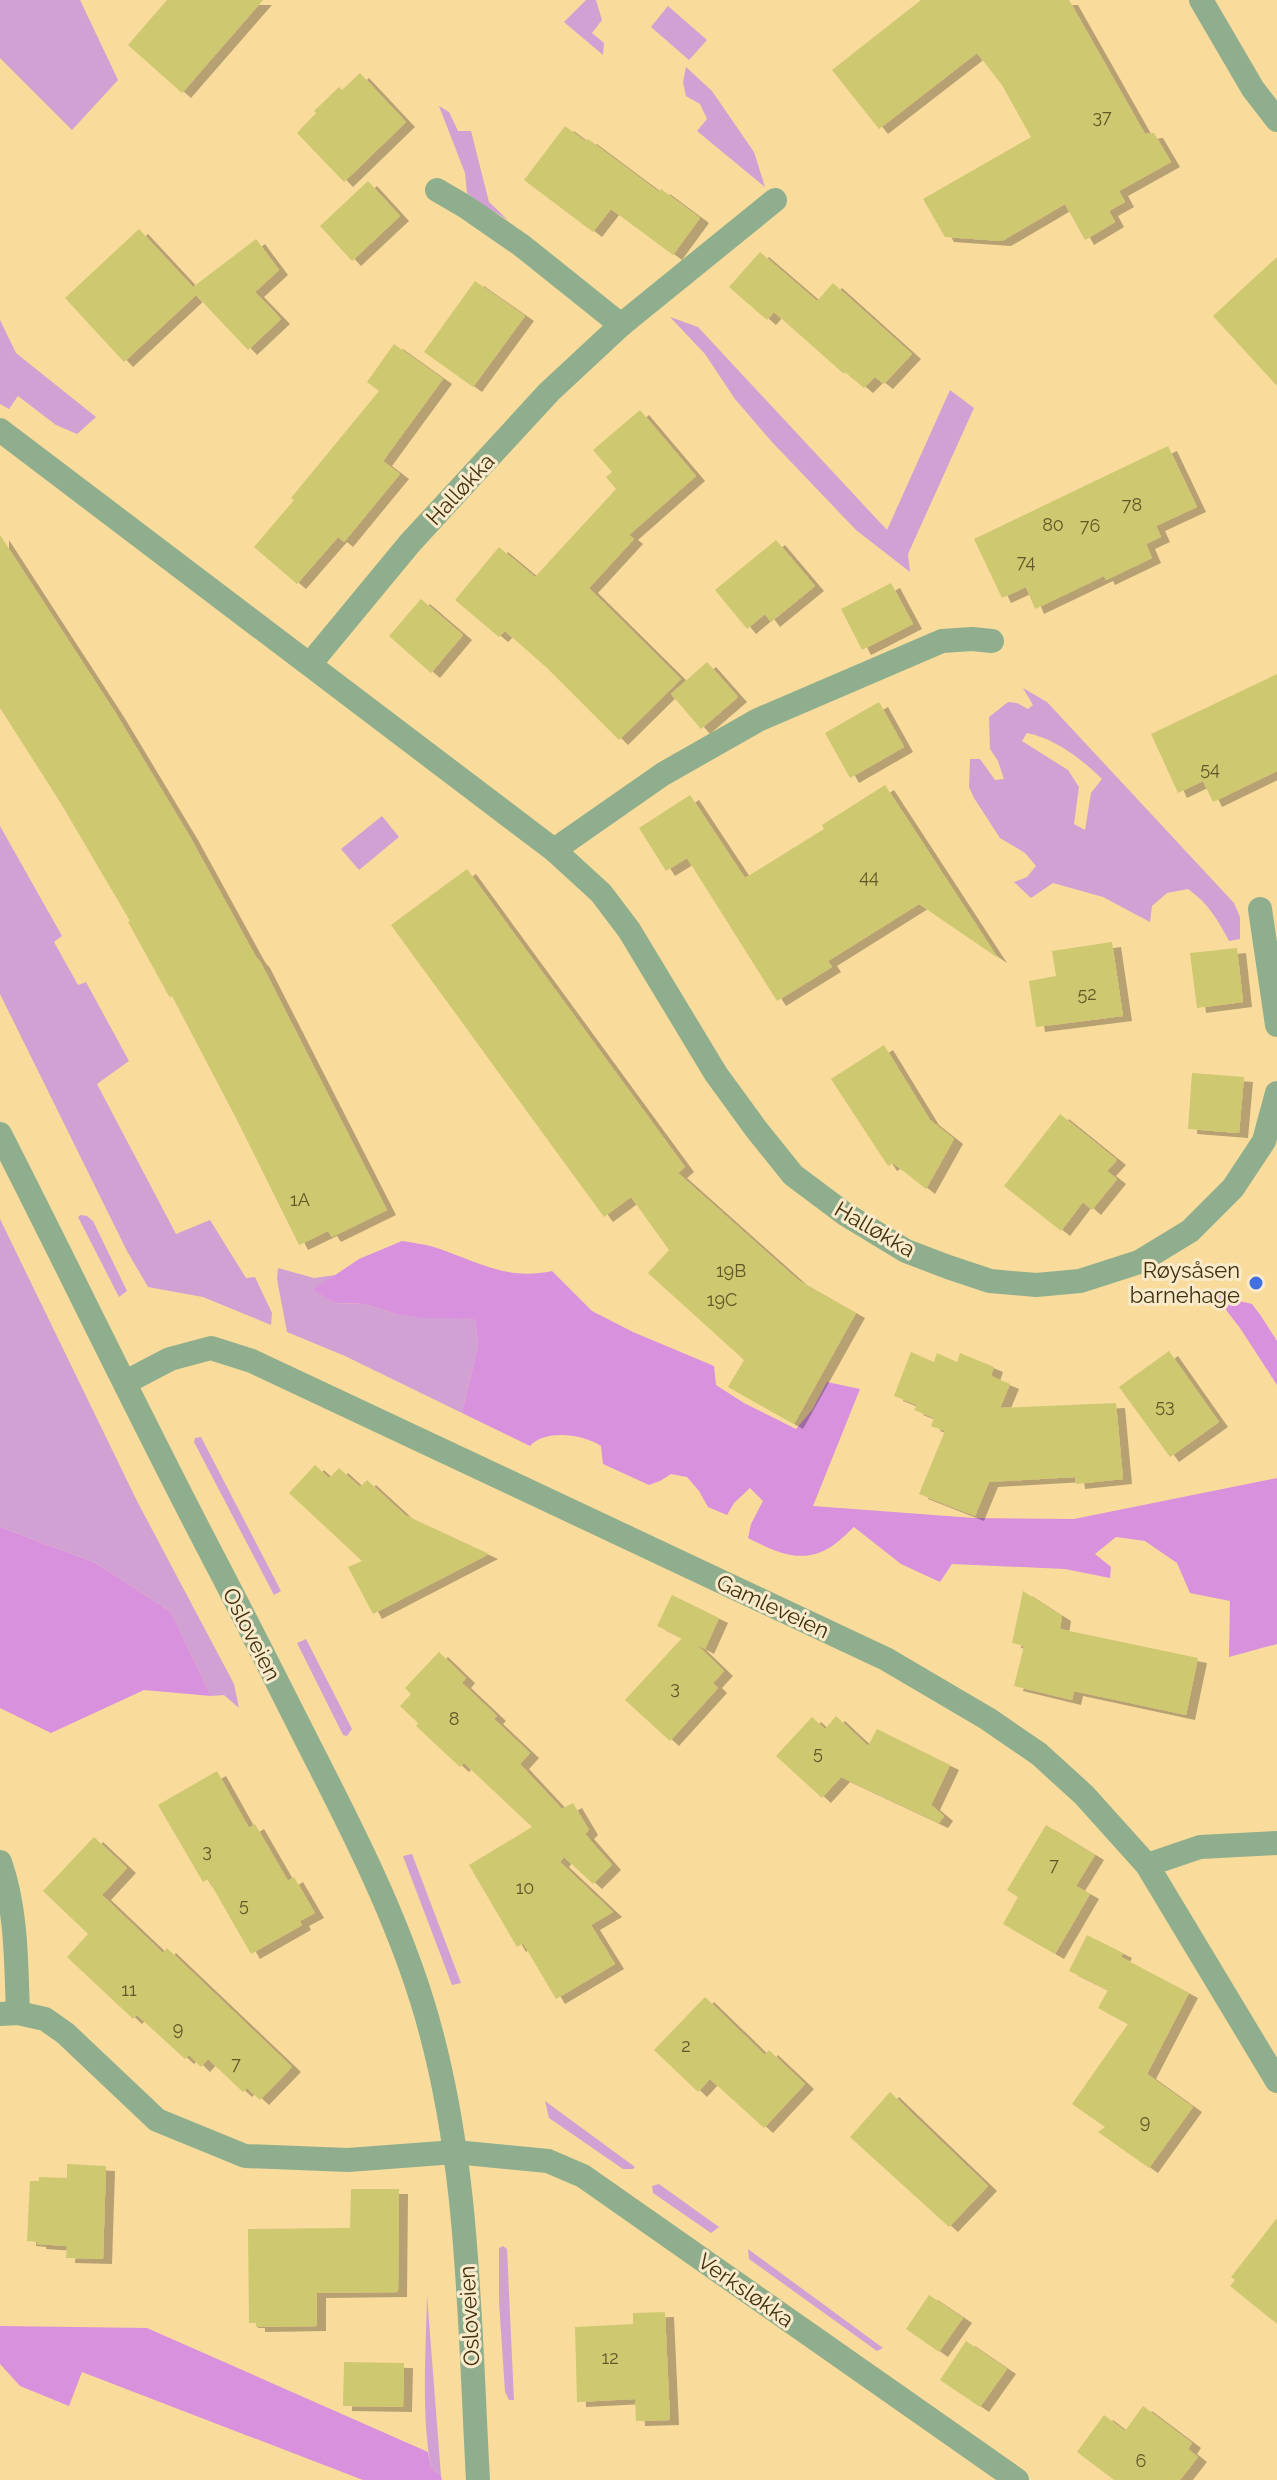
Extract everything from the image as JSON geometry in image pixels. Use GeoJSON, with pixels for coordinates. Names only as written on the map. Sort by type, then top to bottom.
{"type":"FeatureCollection","features":[{"type":"Feature","properties":{"kind":"street"},"geometry":{"type":"LineString","coordinates":[[1201,0],[1253,89],[1277,120]]}},
{"type":"Feature","properties":{"kind":"street"},"geometry":{"type":"LineString","coordinates":[[437,190],[521,245],[621,325]]}},
{"type":"Feature","properties":{"kind":"street","name":"Halløkka"},"geometry":{"type":"LineString","coordinates":[[310,664],[421,531],[549,392],[621,325],[775,200]]}},
{"type":"Feature","properties":{"kind":"street","name":"Halløkka"},"geometry":{"type":"LineString","coordinates":[[0,430],[554,850],[601,893],[629,930],[716,1074],[793,1175],[845,1214],[906,1251],[990,1281],[1036,1285],[1080,1281],[1139,1262],[1190,1231],[1233,1188],[1264,1141],[1277,1093]]}},
{"type":"Feature","properties":{"kind":"street"},"geometry":{"type":"LineString","coordinates":[[554,850],[663,774],[758,720],[942,641],[992,641]]}},
{"type":"Feature","properties":{"kind":"street"},"geometry":{"type":"LineString","coordinates":[[1260,909],[1277,1025]]}},
{"type":"Feature","properties":{"kind":"street","name":"Osloveien"},"geometry":{"type":"LineString","coordinates":[[0,1134],[354,1831],[395,1923],[423,2006],[455,2152],[465,2236],[478,2480]]}},
{"type":"Feature","properties":{"kind":"street","name":"Gamleveien"},"geometry":{"type":"LineString","coordinates":[[126,1382],[170,1359],[211,1348],[252,1361],[886,1659],[988,1719],[1039,1754],[1084,1795],[1147,1865],[1277,2081]]}},
{"type":"Feature","properties":{"kind":"street"},"geometry":{"type":"LineString","coordinates":[[1147,1865],[1200,1847],[1277,1843]]}},
{"type":"Feature","properties":{"kind":"street"},"geometry":{"type":"LineString","coordinates":[[0,1862],[13,1913],[17,1959],[9,2014],[45,2019],[65,2033],[157,2120],[245,2156],[348,2160],[455,2152]]}},
{"type":"Feature","properties":{"kind":"street","name":"Verksløkka"},"geometry":{"type":"LineString","coordinates":[[455,2152],[548,2161],[583,2176],[1017,2480]]}},
{"type":"Feature","properties":{"kind":"shaded area"},"geometry":{"type":"Polygon","coordinates":[[[0,0],[80,0],[118,80],[72,130],[0,58],[0,0]]]}},
{"type":"Feature","properties":{"kind":"shaded area"},"geometry":{"type":"Polygon","coordinates":[[[586,0],[596,0],[602,20],[592,33],[604,43],[603,55],[564,22],[586,0]]]}},
{"type":"Feature","properties":{"kind":"shaded area"},"geometry":{"type":"Polygon","coordinates":[[[668,6],[707,40],[689,60],[651,27],[668,6]]]}},
{"type":"Feature","properties":{"kind":"shaded area"},"geometry":{"type":"Polygon","coordinates":[[[686,67],[712,91],[754,152],[765,187],[697,131],[707,119],[700,104],[686,96],[683,82],[686,67]]]}},
{"type":"Feature","properties":{"kind":"shaded area"},"geometry":{"type":"Polygon","coordinates":[[[439,106],[449,112],[458,131],[471,131],[489,202],[508,220],[467,193],[465,173],[439,106]]]}},
{"type":"Feature","properties":{"kind":"shaded area"},"geometry":{"type":"Polygon","coordinates":[[[670,317],[698,327],[887,530],[950,390],[974,408],[908,554],[910,572],[856,530],[772,442],[735,399],[705,354],[670,317]]]}},
{"type":"Feature","properties":{"kind":"shaded area"},"geometry":{"type":"Polygon","coordinates":[[[0,320],[16,353],[96,417],[77,434],[56,425],[18,396],[9,409],[0,404],[0,320]]]}},
{"type":"Feature","properties":{"kind":"shaded area"},"geometry":{"type":"Polygon","coordinates":[[[1023,688],[1047,702],[1234,903],[1240,917],[1240,939],[1229,941],[1212,912],[1188,889],[1167,893],[1152,906],[1150,922],[1103,897],[1053,883],[1031,898],[1014,882],[1027,877],[1036,866],[1025,853],[1000,838],[974,798],[969,787],[970,759],[980,759],[995,780],[1004,779],[990,749],[989,717],[1008,702],[1028,709],[1033,705],[1023,688]],[[1027,733],[1022,741],[1068,770],[1079,787],[1074,824],[1085,830],[1091,793],[1102,779],[1067,750],[1027,733]]]}},
{"type":"Feature","properties":{"kind":"shaded area"},"geometry":{"type":"Polygon","coordinates":[[[382,816],[399,837],[359,870],[341,849],[382,816]]]}},
{"type":"Feature","properties":{"kind":"shaded area"},"geometry":{"type":"Polygon","coordinates":[[[0,826],[62,936],[54,942],[78,985],[86,982],[129,1061],[97,1084],[176,1234],[210,1220],[246,1278],[255,1277],[272,1313],[271,1325],[203,1297],[148,1287],[127,1251],[0,994],[0,826]]]}},
{"type":"Feature","properties":{"kind":"shaded area"},"geometry":{"type":"Polygon","coordinates":[[[81,1215],[93,1221],[127,1291],[119,1297],[78,1217],[81,1215]]]}},
{"type":"Feature","properties":{"kind":"shaded area"},"geometry":{"type":"Polygon","coordinates":[[[0,1219],[137,1501],[234,1684],[239,1708],[224,1695],[211,1696],[171,1612],[96,1563],[0,1527],[0,1219]]]}},
{"type":"Feature","properties":{"kind":"shaded area"},"geometry":{"type":"Polygon","coordinates":[[[402,1241],[434,1247],[505,1271],[552,1271],[592,1311],[714,1366],[716,1385],[796,1429],[812,1410],[827,1382],[860,1389],[813,1506],[974,1518],[1074,1519],[1277,1478],[1277,1644],[1229,1657],[1230,1601],[1190,1593],[1177,1563],[1145,1541],[1116,1537],[1095,1554],[1111,1567],[1110,1578],[1065,1569],[952,1564],[940,1582],[901,1564],[854,1527],[829,1548],[808,1555],[787,1554],[758,1543],[748,1538],[751,1524],[763,1501],[750,1488],[734,1503],[727,1515],[708,1507],[687,1477],[671,1474],[649,1485],[603,1464],[601,1446],[593,1442],[575,1436],[554,1435],[530,1446],[462,1413],[478,1345],[475,1319],[396,1314],[365,1304],[335,1303],[313,1290],[359,1259],[402,1241]]]}},
{"type":"Feature","properties":{"kind":"shaded area"},"geometry":{"type":"Polygon","coordinates":[[[278,1268],[314,1278],[336,1275],[314,1290],[335,1303],[365,1304],[396,1314],[475,1319],[478,1345],[462,1413],[345,1356],[287,1332],[277,1279],[278,1268]]]}},
{"type":"Feature","properties":{"kind":"shaded area"},"geometry":{"type":"Polygon","coordinates":[[[1210,1289],[1252,1304],[1261,1316],[1277,1341],[1277,1385],[1240,1328],[1210,1289]]]}},
{"type":"Feature","properties":{"kind":"shaded area"},"geometry":{"type":"Polygon","coordinates":[[[201,1437],[281,1591],[274,1595],[194,1442],[195,1438],[201,1437]]]}},
{"type":"Feature","properties":{"kind":"shaded area"},"geometry":{"type":"Polygon","coordinates":[[[0,1527],[96,1563],[171,1612],[211,1696],[144,1690],[51,1733],[0,1708],[0,1527]]]}},
{"type":"Feature","properties":{"kind":"shaded area"},"geometry":{"type":"Polygon","coordinates":[[[306,1639],[352,1729],[347,1736],[343,1735],[297,1643],[306,1639]]]}},
{"type":"Feature","properties":{"kind":"shaded area"},"geometry":{"type":"Polygon","coordinates":[[[412,1854],[461,1983],[452,1985],[403,1856],[412,1854]]]}},
{"type":"Feature","properties":{"kind":"shaded area"},"geometry":{"type":"Polygon","coordinates":[[[545,2101],[635,2167],[623,2169],[549,2118],[545,2101]]]}},
{"type":"Feature","properties":{"kind":"shaded area"},"geometry":{"type":"Polygon","coordinates":[[[659,2184],[719,2227],[711,2233],[653,2193],[652,2186],[659,2184]]]}},
{"type":"Feature","properties":{"kind":"shaded area"},"geometry":{"type":"Polygon","coordinates":[[[503,2246],[507,2249],[514,2400],[509,2400],[505,2392],[499,2301],[499,2248],[503,2246]]]}},
{"type":"Feature","properties":{"kind":"shaded area"},"geometry":{"type":"Polygon","coordinates":[[[748,2249],[883,2348],[877,2351],[749,2259],[748,2249]]]}},
{"type":"Feature","properties":{"kind":"shaded area"},"geometry":{"type":"Polygon","coordinates":[[[427,2295],[441,2476],[431,2468],[426,2425],[427,2295]]]}},
{"type":"Feature","properties":{"kind":"shaded area"},"geometry":{"type":"Polygon","coordinates":[[[0,2326],[147,2328],[428,2452],[431,2468],[442,2480],[363,2480],[82,2372],[69,2406],[20,2386],[0,2364],[0,2326]]]}},
{"type":"Feature","properties":{"kind":"building"},"geometry":{"type":"Polygon","coordinates":[[[167,0],[263,0],[182,93],[128,45],[167,0]]]}},
{"type":"Feature","properties":{"kind":"building"},"geometry":{"type":"Polygon","coordinates":[[[921,0],[1069,0],[1145,134],[1154,133],[1171,162],[1119,191],[1125,202],[1109,211],[1115,222],[1085,240],[1065,204],[1002,241],[945,237],[923,199],[1031,137],[1002,85],[977,53],[879,129],[832,70],[921,0]]]}},
{"type":"Feature","properties":{"kind":"building"},"geometry":{"type":"Polygon","coordinates":[[[360,73],[406,122],[344,182],[297,133],[339,87],[342,90],[360,73]]]}},
{"type":"Feature","properties":{"kind":"building"},"geometry":{"type":"Polygon","coordinates":[[[565,126],[700,218],[673,255],[611,209],[593,232],[524,180],[565,126]]]}},
{"type":"Feature","properties":{"kind":"building"},"geometry":{"type":"Polygon","coordinates":[[[368,181],[400,216],[352,261],[320,226],[368,181]]]}},
{"type":"Feature","properties":{"kind":"building"},"geometry":{"type":"Polygon","coordinates":[[[139,229],[193,287],[256,239],[279,270],[255,292],[281,319],[248,350],[196,295],[124,362],[65,298],[139,229]]]}},
{"type":"Feature","properties":{"kind":"building"},"geometry":{"type":"Polygon","coordinates":[[[760,252],[817,301],[833,283],[912,354],[884,384],[875,377],[864,388],[774,312],[767,320],[729,287],[760,252]]]}},
{"type":"Feature","properties":{"kind":"building"},"geometry":{"type":"Polygon","coordinates":[[[1277,257],[1277,386],[1213,316],[1277,257]]]}},
{"type":"Feature","properties":{"kind":"building"},"geometry":{"type":"Polygon","coordinates":[[[475,281],[525,316],[473,387],[424,352],[475,281]]]}},
{"type":"Feature","properties":{"kind":"building"},"geometry":{"type":"Polygon","coordinates":[[[394,344],[443,379],[383,461],[400,474],[344,542],[338,537],[297,584],[254,547],[379,391],[367,382],[394,344]]]}},
{"type":"Feature","properties":{"kind":"building"},"geometry":{"type":"Polygon","coordinates":[[[640,410],[696,476],[629,535],[634,539],[589,588],[681,679],[619,740],[505,631],[499,637],[455,600],[499,547],[535,577],[616,489],[606,477],[612,472],[593,450],[640,410]]]}},
{"type":"Feature","properties":{"kind":"building"},"geometry":{"type":"Polygon","coordinates":[[[1168,446],[1197,507],[1156,526],[1161,537],[1146,544],[1152,558],[1106,580],[1104,576],[1035,609],[1026,587],[1002,598],[974,539],[1168,446]]]}},
{"type":"Feature","properties":{"kind":"building"},"geometry":{"type":"Polygon","coordinates":[[[0,535],[115,712],[189,835],[261,963],[387,1210],[332,1237],[328,1231],[299,1245],[172,996],[170,998],[130,921],[60,802],[0,708],[0,535]]]}},
{"type":"Feature","properties":{"kind":"building"},"geometry":{"type":"Polygon","coordinates":[[[776,540],[815,586],[771,622],[765,614],[747,629],[715,590],[776,540]]]}},
{"type":"Feature","properties":{"kind":"building"},"geometry":{"type":"Polygon","coordinates":[[[891,583],[913,624],[862,650],[841,609],[891,583]]]}},
{"type":"Feature","properties":{"kind":"building"},"geometry":{"type":"Polygon","coordinates":[[[421,599],[463,635],[431,673],[389,636],[421,599]]]}},
{"type":"Feature","properties":{"kind":"building"},"geometry":{"type":"Polygon","coordinates":[[[707,662],[738,697],[701,729],[671,694],[707,662]]]}},
{"type":"Feature","properties":{"kind":"building"},"geometry":{"type":"Polygon","coordinates":[[[1277,674],[1277,771],[1213,802],[1203,781],[1178,793],[1151,734],[1277,674]]]}},
{"type":"Feature","properties":{"kind":"building"},"geometry":{"type":"Polygon","coordinates":[[[879,702],[904,747],[850,778],[825,733],[879,702]]]}},
{"type":"Feature","properties":{"kind":"building"},"geometry":{"type":"Polygon","coordinates":[[[885,785],[998,958],[919,904],[828,961],[832,967],[777,1001],[687,858],[666,871],[639,828],[690,795],[745,878],[824,829],[822,825],[885,785]]]}},
{"type":"Feature","properties":{"kind":"building"},"geometry":{"type":"Polygon","coordinates":[[[467,869],[685,1167],[678,1173],[798,1280],[856,1313],[794,1424],[728,1387],[744,1360],[648,1273],[669,1250],[631,1197],[604,1217],[391,925],[467,869]]]}},
{"type":"Feature","properties":{"kind":"building"},"geometry":{"type":"Polygon","coordinates":[[[1112,942],[1123,1016],[1036,1027],[1029,981],[1056,976],[1052,951],[1112,942]]]}},
{"type":"Feature","properties":{"kind":"building"},"geometry":{"type":"Polygon","coordinates":[[[1237,948],[1243,1002],[1197,1008],[1190,953],[1237,948]]]}},
{"type":"Feature","properties":{"kind":"building"},"geometry":{"type":"Polygon","coordinates":[[[884,1045],[930,1120],[954,1139],[926,1189],[893,1163],[888,1166],[831,1079],[884,1045]]]}},
{"type":"Feature","properties":{"kind":"building"},"geometry":{"type":"Polygon","coordinates":[[[1192,1073],[1244,1077],[1239,1133],[1188,1129],[1192,1073]]]}},
{"type":"Feature","properties":{"kind":"building"},"geometry":{"type":"Polygon","coordinates":[[[1060,1114],[1117,1160],[1107,1171],[1117,1179],[1092,1210],[1083,1202],[1061,1231],[1004,1186],[1060,1114]]]}},
{"type":"Feature","properties":{"kind":"building"},"geometry":{"type":"Polygon","coordinates":[[[1169,1351],[1219,1422],[1170,1457],[1119,1387],[1169,1351]]]}},
{"type":"Feature","properties":{"kind":"building"},"geometry":{"type":"Polygon","coordinates":[[[911,1352],[934,1362],[937,1353],[957,1362],[960,1353],[994,1367],[991,1376],[1010,1384],[1000,1408],[1116,1403],[1123,1479],[1076,1484],[1075,1477],[989,1482],[975,1516],[919,1494],[945,1431],[931,1426],[934,1418],[914,1410],[917,1405],[894,1396],[911,1352]]]}},
{"type":"Feature","properties":{"kind":"building"},"geometry":{"type":"Polygon","coordinates":[[[315,1465],[329,1478],[339,1468],[360,1487],[367,1480],[405,1515],[489,1554],[373,1614],[348,1567],[362,1561],[289,1493],[315,1465]]]}},
{"type":"Feature","properties":{"kind":"building"},"geometry":{"type":"Polygon","coordinates":[[[1023,1591],[1062,1616],[1060,1629],[1198,1658],[1186,1715],[1074,1691],[1072,1700],[1014,1686],[1024,1646],[1012,1643],[1023,1591]]]}},
{"type":"Feature","properties":{"kind":"building"},"geometry":{"type":"Polygon","coordinates":[[[672,1595],[719,1618],[705,1649],[696,1644],[724,1671],[713,1683],[718,1688],[670,1741],[625,1700],[682,1638],[657,1626],[672,1595]]]}},
{"type":"Feature","properties":{"kind":"building"},"geometry":{"type":"Polygon","coordinates":[[[439,1652],[466,1678],[462,1683],[497,1716],[494,1719],[530,1753],[520,1764],[562,1809],[573,1803],[589,1830],[585,1834],[612,1865],[593,1884],[564,1857],[560,1862],[613,1912],[591,1925],[615,1964],[556,1999],[523,1943],[517,1947],[469,1865],[532,1827],[464,1763],[460,1767],[416,1726],[418,1723],[400,1706],[411,1694],[405,1688],[439,1652]]]}},
{"type":"Feature","properties":{"kind":"building"},"geometry":{"type":"Polygon","coordinates":[[[836,1716],[868,1746],[877,1729],[950,1765],[931,1805],[944,1816],[939,1823],[841,1777],[822,1798],[776,1756],[812,1717],[825,1729],[836,1716]]]}},
{"type":"Feature","properties":{"kind":"building"},"geometry":{"type":"Polygon","coordinates":[[[217,1771],[249,1828],[255,1824],[288,1881],[294,1877],[315,1913],[300,1921],[302,1925],[251,1954],[208,1879],[203,1882],[158,1805],[217,1771]]]}},
{"type":"Feature","properties":{"kind":"building"},"geometry":{"type":"Polygon","coordinates":[[[1046,1825],[1095,1855],[1076,1886],[1090,1894],[1055,1954],[1003,1924],[1018,1897],[1007,1890],[1046,1825]]]}},
{"type":"Feature","properties":{"kind":"building"},"geometry":{"type":"Polygon","coordinates":[[[94,1837],[127,1868],[102,1895],[163,1953],[167,1948],[292,2067],[260,2100],[247,2088],[243,2092],[208,2059],[201,2067],[189,2055],[185,2059],[137,2015],[133,2019],[67,1957],[88,1934],[43,1891],[94,1837]]]}},
{"type":"Feature","properties":{"kind":"building"},"geometry":{"type":"Polygon","coordinates":[[[1087,1935],[1189,1993],[1147,2074],[1193,2107],[1149,2168],[1098,2132],[1105,2127],[1072,2104],[1128,2024],[1098,2008],[1108,1990],[1069,1971],[1087,1935]]]}},
{"type":"Feature","properties":{"kind":"building"},"geometry":{"type":"Polygon","coordinates":[[[705,1997],[765,2055],[769,2050],[805,2084],[764,2128],[710,2079],[698,2092],[654,2050],[705,1997]]]}},
{"type":"Feature","properties":{"kind":"building"},"geometry":{"type":"Polygon","coordinates":[[[890,2092],[988,2186],[949,2227],[850,2137],[890,2092]]]}},
{"type":"Feature","properties":{"kind":"building"},"geometry":{"type":"Polygon","coordinates":[[[67,2164],[106,2166],[103,2259],[66,2258],[67,2246],[27,2241],[30,2181],[39,2181],[39,2177],[67,2178],[67,2164]]]}},
{"type":"Feature","properties":{"kind":"building"},"geometry":{"type":"Polygon","coordinates":[[[351,2189],[399,2189],[398,2292],[317,2293],[317,2326],[256,2327],[256,2323],[249,2323],[248,2229],[350,2228],[351,2189]]]}},
{"type":"Feature","properties":{"kind":"building"},"geometry":{"type":"Polygon","coordinates":[[[1277,2218],[1277,2324],[1230,2286],[1235,2280],[1231,2277],[1277,2218]]]}},
{"type":"Feature","properties":{"kind":"building"},"geometry":{"type":"Polygon","coordinates":[[[929,2295],[963,2318],[939,2352],[906,2329],[929,2295]]]}},
{"type":"Feature","properties":{"kind":"building"},"geometry":{"type":"Polygon","coordinates":[[[665,2312],[670,2420],[636,2421],[635,2399],[577,2402],[575,2327],[633,2324],[633,2313],[665,2312]]]}},
{"type":"Feature","properties":{"kind":"building"},"geometry":{"type":"Polygon","coordinates":[[[966,2341],[1007,2369],[980,2407],[940,2380],[966,2341]]]}},
{"type":"Feature","properties":{"kind":"building"},"geometry":{"type":"Polygon","coordinates":[[[344,2362],[404,2363],[403,2407],[343,2406],[344,2362]]]}},
{"type":"Feature","properties":{"kind":"building"},"geometry":{"type":"Polygon","coordinates":[[[1143,2406],[1192,2443],[1188,2449],[1198,2457],[1180,2480],[1114,2480],[1077,2452],[1104,2415],[1125,2431],[1143,2406]]]}},
{"type":"Feature","properties":{"kind":"place","name":"Røysåsen barnehage"},"geometry":{"type":"Point","coordinates":[1256,1283]}}]}
